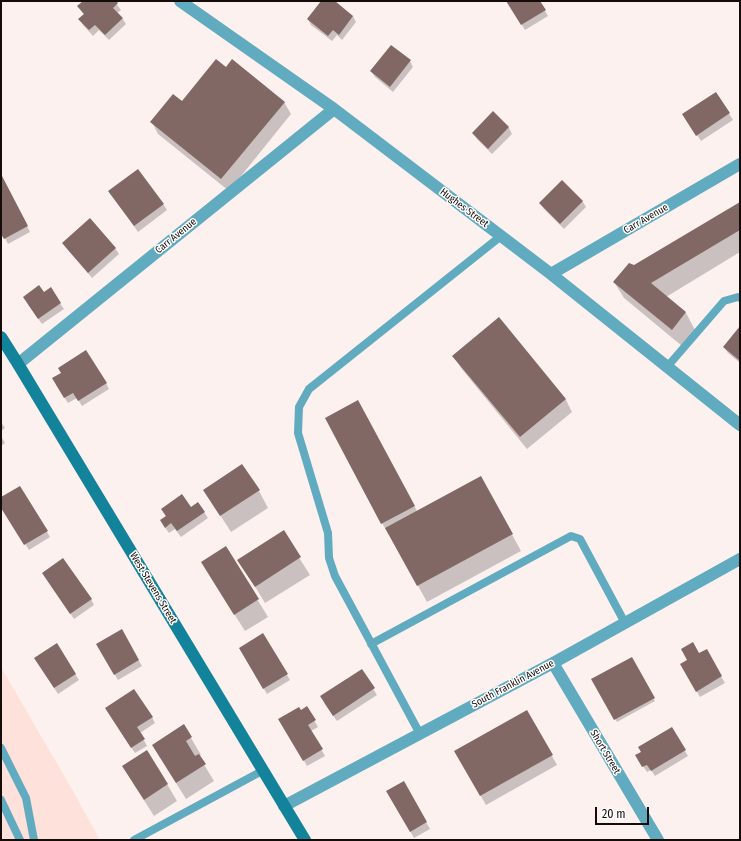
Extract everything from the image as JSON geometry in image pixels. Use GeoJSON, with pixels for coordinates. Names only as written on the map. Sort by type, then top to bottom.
{"type":"FeatureCollection","features":[{"type":"Feature","properties":{"kind":"street","name":"Hughes Street"},"geometry":{"type":"LineString","coordinates":[[180,1],[334,109],[551,274],[740,425]]}},
{"type":"Feature","properties":{"kind":"street","name":"Carr Avenue"},"geometry":{"type":"LineString","coordinates":[[18,364],[334,109]]}},
{"type":"Feature","properties":{"kind":"street","name":"Carr Avenue"},"geometry":{"type":"LineString","coordinates":[[551,274],[740,164]]}},
{"type":"Feature","properties":{"kind":"street","name":"West Stevens Street"},"geometry":{"type":"LineString","coordinates":[[1,337],[305,840]]}},
{"type":"Feature","properties":{"kind":"street","name":"South Franklin Avenue"},"geometry":{"type":"LineString","coordinates":[[284,806],[553,663],[740,559]]}},
{"type":"Feature","properties":{"kind":"street","name":"Short Street"},"geometry":{"type":"LineString","coordinates":[[553,663],[658,840]]}},
{"type":"Feature","properties":{"kind":"lane"},"geometry":{"type":"LineString","coordinates":[[420,734],[335,576],[328,558],[328,533],[298,433],[299,407],[309,389],[501,236]]}},
{"type":"Feature","properties":{"kind":"lane"},"geometry":{"type":"LineString","coordinates":[[667,367],[724,301],[738,297],[740,298]]}},
{"type":"Feature","properties":{"kind":"lane"},"geometry":{"type":"LineString","coordinates":[[371,644],[571,536],[580,539],[625,623]]}},
{"type":"Feature","properties":{"kind":"lane"},"geometry":{"type":"LineString","coordinates":[[1,748],[26,798],[34,840]]}},
{"type":"Feature","properties":{"kind":"lane"},"geometry":{"type":"LineString","coordinates":[[134,840],[262,771]]}},
{"type":"Feature","properties":{"kind":"lane"},"geometry":{"type":"LineString","coordinates":[[3,804],[20,840]]}},
{"type":"Feature","properties":{"kind":"shaded area"},"geometry":{"type":"Polygon","coordinates":[[[1,667],[73,791],[100,840],[1,840],[1,667]]]}},
{"type":"Feature","properties":{"kind":"building"},"geometry":{"type":"Polygon","coordinates":[[[83,1],[116,1],[118,3],[113,8],[123,18],[105,35],[95,25],[89,30],[78,19],[84,14],[77,6],[83,1]]]}},
{"type":"Feature","properties":{"kind":"building"},"geometry":{"type":"Polygon","coordinates":[[[321,1],[335,1],[353,16],[339,35],[333,30],[328,36],[307,19],[321,1]]]}},
{"type":"Feature","properties":{"kind":"building"},"geometry":{"type":"Polygon","coordinates":[[[506,1],[540,1],[546,10],[521,25],[506,1]]]}},
{"type":"Feature","properties":{"kind":"building"},"geometry":{"type":"Polygon","coordinates":[[[391,45],[411,60],[390,87],[370,71],[391,45]]]}},
{"type":"Feature","properties":{"kind":"building"},"geometry":{"type":"Polygon","coordinates":[[[216,59],[226,67],[232,59],[285,102],[221,179],[150,122],[173,94],[182,101],[216,59]]]}},
{"type":"Feature","properties":{"kind":"building"},"geometry":{"type":"Polygon","coordinates":[[[716,92],[730,113],[696,136],[682,114],[716,92]]]}},
{"type":"Feature","properties":{"kind":"building"},"geometry":{"type":"Polygon","coordinates":[[[493,111],[509,127],[488,149],[472,133],[493,111]]]}},
{"type":"Feature","properties":{"kind":"building"},"geometry":{"type":"Polygon","coordinates":[[[138,169],[164,204],[134,226],[108,191],[138,169]]]}},
{"type":"Feature","properties":{"kind":"building"},"geometry":{"type":"Polygon","coordinates":[[[1,174],[28,226],[4,239],[1,234],[1,174]]]}},
{"type":"Feature","properties":{"kind":"building"},"geometry":{"type":"Polygon","coordinates":[[[562,180],[583,201],[560,224],[539,203],[562,180]]]}},
{"type":"Feature","properties":{"kind":"building"},"geometry":{"type":"Polygon","coordinates":[[[740,202],[740,230],[651,283],[686,312],[672,330],[613,282],[629,263],[634,265],[740,202]]]}},
{"type":"Feature","properties":{"kind":"building"},"geometry":{"type":"Polygon","coordinates":[[[90,218],[116,248],[88,273],[62,243],[90,218]]]}},
{"type":"Feature","properties":{"kind":"building"},"geometry":{"type":"Polygon","coordinates":[[[39,285],[44,292],[51,287],[61,303],[38,319],[23,297],[39,285]]]}},
{"type":"Feature","properties":{"kind":"building"},"geometry":{"type":"Polygon","coordinates":[[[499,317],[566,399],[520,437],[452,356],[499,317]]]}},
{"type":"Feature","properties":{"kind":"building"},"geometry":{"type":"Polygon","coordinates":[[[740,326],[740,361],[723,347],[740,326]]]}},
{"type":"Feature","properties":{"kind":"building"},"geometry":{"type":"Polygon","coordinates":[[[86,350],[107,383],[78,401],[73,393],[64,398],[52,378],[61,373],[58,368],[86,350]]]}},
{"type":"Feature","properties":{"kind":"building"},"geometry":{"type":"Polygon","coordinates":[[[358,400],[415,506],[381,524],[325,418],[358,400]]]}},
{"type":"Feature","properties":{"kind":"building"},"geometry":{"type":"Polygon","coordinates":[[[242,464],[260,490],[220,516],[203,490],[242,464]]]}},
{"type":"Feature","properties":{"kind":"building"},"geometry":{"type":"Polygon","coordinates":[[[481,476],[513,534],[417,586],[385,528],[481,476]]]}},
{"type":"Feature","properties":{"kind":"building"},"geometry":{"type":"Polygon","coordinates":[[[20,486],[48,531],[24,545],[1,508],[1,497],[20,486]]]}},
{"type":"Feature","properties":{"kind":"building"},"geometry":{"type":"Polygon","coordinates":[[[182,494],[191,507],[198,502],[205,512],[177,531],[171,523],[165,528],[160,520],[166,516],[161,509],[182,494]]]}},
{"type":"Feature","properties":{"kind":"building"},"geometry":{"type":"Polygon","coordinates":[[[284,530],[301,557],[255,587],[237,560],[284,530]]]}},
{"type":"Feature","properties":{"kind":"building"},"geometry":{"type":"Polygon","coordinates":[[[226,546],[259,599],[234,615],[201,562],[226,546]]]}},
{"type":"Feature","properties":{"kind":"building"},"geometry":{"type":"Polygon","coordinates":[[[63,558],[92,599],[70,614],[42,573],[63,558]]]}},
{"type":"Feature","properties":{"kind":"building"},"geometry":{"type":"Polygon","coordinates":[[[122,629],[139,660],[114,675],[96,644],[122,629]]]}},
{"type":"Feature","properties":{"kind":"building"},"geometry":{"type":"Polygon","coordinates":[[[263,633],[288,674],[263,689],[239,648],[263,633]]]}},
{"type":"Feature","properties":{"kind":"building"},"geometry":{"type":"Polygon","coordinates":[[[693,642],[699,653],[707,649],[722,676],[696,692],[680,664],[687,660],[681,649],[693,642]]]}},
{"type":"Feature","properties":{"kind":"building"},"geometry":{"type":"Polygon","coordinates":[[[57,643],[76,674],[54,688],[34,658],[57,643]]]}},
{"type":"Feature","properties":{"kind":"building"},"geometry":{"type":"Polygon","coordinates":[[[632,657],[655,698],[614,720],[591,679],[632,657]]]}},
{"type":"Feature","properties":{"kind":"building"},"geometry":{"type":"Polygon","coordinates":[[[362,669],[375,688],[333,716],[320,696],[362,669]]]}},
{"type":"Feature","properties":{"kind":"building"},"geometry":{"type":"Polygon","coordinates":[[[134,689],[153,717],[137,727],[145,739],[131,748],[105,708],[134,689]]]}},
{"type":"Feature","properties":{"kind":"building"},"geometry":{"type":"Polygon","coordinates":[[[307,706],[316,720],[308,725],[323,749],[303,761],[278,719],[299,707],[301,710],[307,706]]]}},
{"type":"Feature","properties":{"kind":"building"},"geometry":{"type":"Polygon","coordinates":[[[527,710],[553,755],[480,796],[454,751],[527,710]]]}},
{"type":"Feature","properties":{"kind":"building"},"geometry":{"type":"Polygon","coordinates":[[[184,724],[192,737],[186,741],[195,756],[199,754],[206,764],[176,783],[152,745],[184,724]]]}},
{"type":"Feature","properties":{"kind":"building"},"geometry":{"type":"Polygon","coordinates":[[[672,727],[686,750],[651,771],[647,765],[642,767],[635,755],[641,752],[638,747],[672,727]]]}},
{"type":"Feature","properties":{"kind":"building"},"geometry":{"type":"Polygon","coordinates":[[[147,750],[168,784],[144,800],[122,766],[147,750]]]}},
{"type":"Feature","properties":{"kind":"building"},"geometry":{"type":"Polygon","coordinates":[[[404,781],[427,822],[410,832],[386,791],[404,781]]]}}]}
